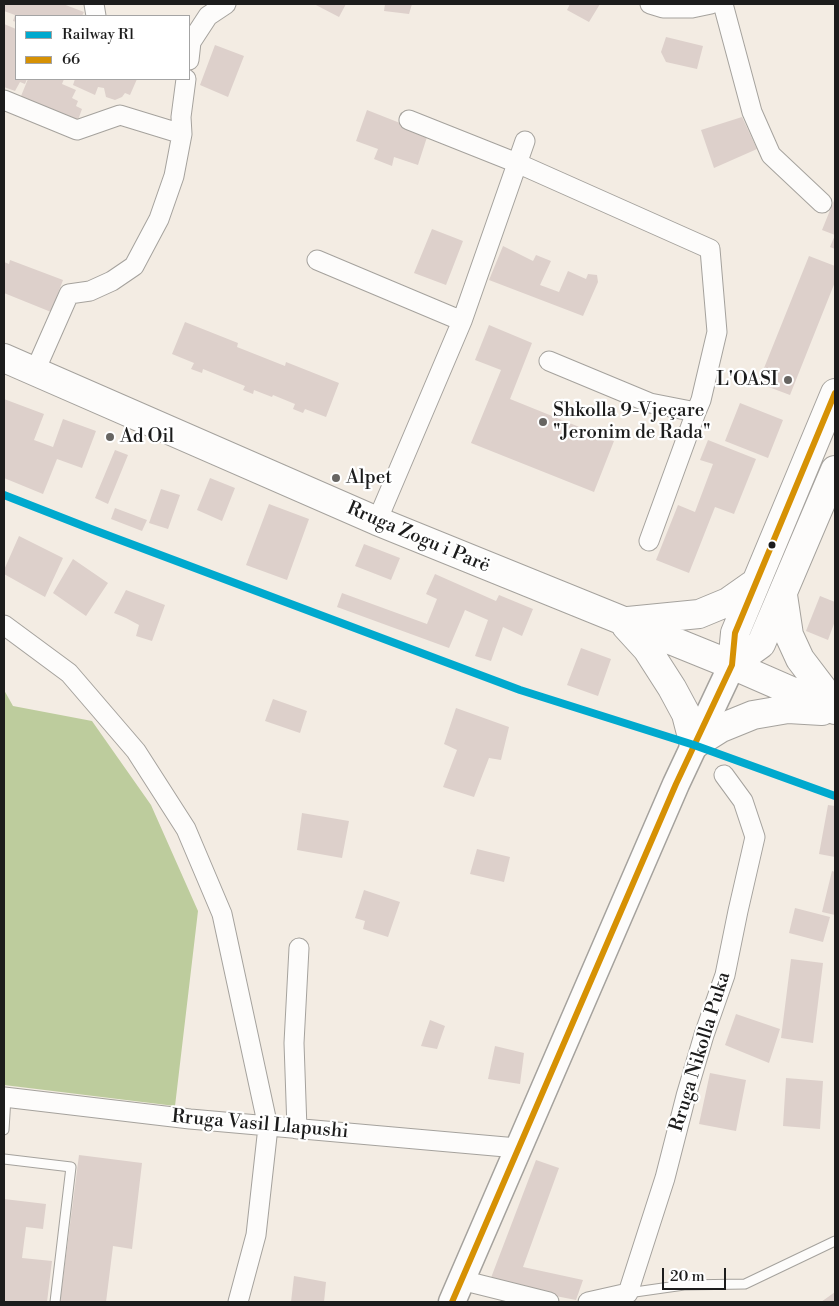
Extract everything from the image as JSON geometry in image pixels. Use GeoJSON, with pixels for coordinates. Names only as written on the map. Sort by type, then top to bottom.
{"type":"FeatureCollection","features":[{"type":"Feature","properties":{"kind":"main road","name":"Rruga Zogu i Parë"},"geometry":{"type":"LineString","coordinates":[[4,358],[377,521],[732,665],[835,711]]}},
{"type":"Feature","properties":{"kind":"main road"},"geometry":{"type":"LineString","coordinates":[[456,1291],[694,745],[732,665],[735,633],[835,393]]}},
{"type":"Feature","properties":{"kind":"main road"},"geometry":{"type":"LineString","coordinates":[[732,665],[761,644],[835,470]]}},
{"type":"Feature","properties":{"kind":"main road"},"geometry":{"type":"LineString","coordinates":[[622,621],[699,614],[728,602],[755,582]]}},
{"type":"Feature","properties":{"kind":"main road"},"geometry":{"type":"LineString","coordinates":[[783,595],[789,635],[800,659],[835,706]]}},
{"type":"Feature","properties":{"kind":"main road"},"geometry":{"type":"LineString","coordinates":[[622,621],[647,649],[672,688],[686,714],[694,745]]}},
{"type":"Feature","properties":{"kind":"main road"},"geometry":{"type":"LineString","coordinates":[[694,745],[721,728],[753,715],[788,709],[835,711]]}},
{"type":"Feature","properties":{"kind":"street"},"geometry":{"type":"LineString","coordinates":[[190,51],[191,42],[208,16],[226,4]]}},
{"type":"Feature","properties":{"kind":"street"},"geometry":{"type":"LineString","coordinates":[[650,4],[663,8],[692,8],[711,4]]}},
{"type":"Feature","properties":{"kind":"street"},"geometry":{"type":"LineString","coordinates":[[723,4],[752,112],[771,156],[822,203]]}},
{"type":"Feature","properties":{"kind":"street"},"geometry":{"type":"LineString","coordinates":[[35,371],[70,294],[90,291],[112,281],[134,266],[160,219],[174,176],[182,134],[181,117],[186,80]]}},
{"type":"Feature","properties":{"kind":"street"},"geometry":{"type":"LineString","coordinates":[[4,100],[77,130],[120,115],[182,134]]}},
{"type":"Feature","properties":{"kind":"street"},"geometry":{"type":"LineString","coordinates":[[409,120],[517,163],[710,249],[717,332],[701,400],[649,541]]}},
{"type":"Feature","properties":{"kind":"street"},"geometry":{"type":"LineString","coordinates":[[377,521],[462,321],[525,141]]}},
{"type":"Feature","properties":{"kind":"street"},"geometry":{"type":"LineString","coordinates":[[317,260],[462,321]]}},
{"type":"Feature","properties":{"kind":"street"},"geometry":{"type":"LineString","coordinates":[[550,361],[650,403],[696,412]]}},
{"type":"Feature","properties":{"kind":"street"},"geometry":{"type":"LineString","coordinates":[[4,625],[68,673],[136,750],[186,829],[222,914],[268,1127],[256,1235],[238,1302]]}},
{"type":"Feature","properties":{"kind":"street","name":"Rruga Nikolla Puka"},"geometry":{"type":"LineString","coordinates":[[628,1293],[665,1178],[701,1043],[725,974],[755,837],[743,801],[724,775]]}},
{"type":"Feature","properties":{"kind":"street"},"geometry":{"type":"LineString","coordinates":[[297,1129],[294,1043],[298,948]]}},
{"type":"Feature","properties":{"kind":"street","name":"Rruga Vasil Llapushi"},"geometry":{"type":"LineString","coordinates":[[5,1097],[268,1127],[517,1148]]}},
{"type":"Feature","properties":{"kind":"street"},"geometry":{"type":"LineString","coordinates":[[456,1291],[549,1302]]}},
{"type":"Feature","properties":{"kind":"street"},"geometry":{"type":"LineString","coordinates":[[588,1302],[628,1293]]}},
{"type":"Feature","properties":{"kind":"lane"},"geometry":{"type":"LineString","coordinates":[[4,1130],[5,1097]]}},
{"type":"Feature","properties":{"kind":"lane"},"geometry":{"type":"LineString","coordinates":[[4,1159],[71,1167],[55,1302]]}},
{"type":"Feature","properties":{"kind":"lane"},"geometry":{"type":"LineString","coordinates":[[628,1293],[684,1285],[745,1284],[835,1240]]}},
{"type":"Feature","properties":{"kind":"green space"},"geometry":{"type":"Polygon","coordinates":[[[4,690],[13,706],[92,721],[151,805],[198,911],[175,1106],[4,1085],[4,690]]]}},
{"type":"Feature","properties":{"kind":"building"},"geometry":{"type":"Polygon","coordinates":[[[4,4],[63,4],[84,12],[82,15],[15,15],[4,11],[4,4]]]}},
{"type":"Feature","properties":{"kind":"building"},"geometry":{"type":"Polygon","coordinates":[[[314,4],[346,4],[339,17],[314,4]]]}},
{"type":"Feature","properties":{"kind":"building"},"geometry":{"type":"Polygon","coordinates":[[[385,4],[412,4],[409,14],[384,11],[385,4]]]}},
{"type":"Feature","properties":{"kind":"building"},"geometry":{"type":"Polygon","coordinates":[[[570,4],[600,4],[589,22],[567,10],[570,4]]]}},
{"type":"Feature","properties":{"kind":"building"},"geometry":{"type":"Polygon","coordinates":[[[4,24],[15,29],[15,80],[27,80],[25,84],[20,82],[15,91],[4,87],[4,24]]]}},
{"type":"Feature","properties":{"kind":"building"},"geometry":{"type":"Polygon","coordinates":[[[666,37],[703,46],[697,69],[666,62],[661,52],[666,37]]]}},
{"type":"Feature","properties":{"kind":"building"},"geometry":{"type":"Polygon","coordinates":[[[215,45],[244,56],[228,97],[200,85],[215,45]]]}},
{"type":"Feature","properties":{"kind":"building"},"geometry":{"type":"Polygon","coordinates":[[[28,80],[64,80],[62,84],[76,90],[72,98],[78,101],[76,106],[82,109],[78,120],[50,111],[45,106],[43,111],[19,101],[28,80]]]}},
{"type":"Feature","properties":{"kind":"building"},"geometry":{"type":"Polygon","coordinates":[[[75,80],[137,80],[130,95],[125,93],[122,97],[115,100],[106,97],[104,88],[98,87],[95,95],[73,85],[75,80]]]}},
{"type":"Feature","properties":{"kind":"building"},"geometry":{"type":"Polygon","coordinates":[[[367,110],[428,134],[418,165],[394,157],[392,166],[374,159],[378,149],[356,141],[367,110]]]}},
{"type":"Feature","properties":{"kind":"building"},"geometry":{"type":"Polygon","coordinates":[[[742,117],[757,149],[714,168],[701,130],[742,117]]]}},
{"type":"Feature","properties":{"kind":"building"},"geometry":{"type":"Polygon","coordinates":[[[835,198],[835,235],[822,230],[835,198]]]}},
{"type":"Feature","properties":{"kind":"building"},"geometry":{"type":"Polygon","coordinates":[[[432,229],[463,241],[446,285],[414,273],[432,229]]]}},
{"type":"Feature","properties":{"kind":"building"},"geometry":{"type":"Polygon","coordinates":[[[835,235],[835,249],[830,247],[835,235]]]}},
{"type":"Feature","properties":{"kind":"building"},"geometry":{"type":"Polygon","coordinates":[[[503,246],[533,261],[536,255],[551,261],[540,285],[559,292],[568,271],[586,279],[588,274],[597,275],[598,282],[583,316],[489,280],[503,246]]]}},
{"type":"Feature","properties":{"kind":"building"},"geometry":{"type":"Polygon","coordinates":[[[809,256],[835,266],[835,282],[790,395],[758,383],[809,256]]]}},
{"type":"Feature","properties":{"kind":"building"},"geometry":{"type":"Polygon","coordinates":[[[10,260],[63,280],[51,312],[4,293],[4,262],[9,264],[10,260]]]}},
{"type":"Feature","properties":{"kind":"building"},"geometry":{"type":"Polygon","coordinates":[[[185,322],[238,343],[237,347],[285,366],[286,362],[339,383],[326,417],[305,409],[303,413],[293,409],[295,404],[273,395],[272,397],[254,390],[253,394],[243,390],[245,386],[203,369],[202,373],[191,369],[194,363],[172,354],[185,322]]]}},
{"type":"Feature","properties":{"kind":"building"},"geometry":{"type":"Polygon","coordinates":[[[489,325],[532,343],[510,399],[614,441],[594,492],[471,443],[501,370],[475,360],[489,325]]]}},
{"type":"Feature","properties":{"kind":"building"},"geometry":{"type":"Polygon","coordinates":[[[4,399],[44,414],[34,440],[53,447],[63,419],[96,431],[82,468],[57,459],[43,494],[4,478],[4,399]]]}},
{"type":"Feature","properties":{"kind":"building"},"geometry":{"type":"Polygon","coordinates":[[[740,403],[783,420],[768,458],[725,441],[740,403]]]}},
{"type":"Feature","properties":{"kind":"building"},"geometry":{"type":"Polygon","coordinates":[[[708,440],[756,459],[734,514],[715,507],[689,573],[656,560],[678,505],[695,512],[713,464],[700,460],[708,440]]]}},
{"type":"Feature","properties":{"kind":"building"},"geometry":{"type":"Polygon","coordinates":[[[115,450],[128,455],[108,504],[95,498],[115,450]]]}},
{"type":"Feature","properties":{"kind":"building"},"geometry":{"type":"Polygon","coordinates":[[[210,478],[235,488],[222,521],[197,510],[210,478]]]}},
{"type":"Feature","properties":{"kind":"building"},"geometry":{"type":"Polygon","coordinates":[[[161,489],[180,495],[168,529],[149,523],[161,489]]]}},
{"type":"Feature","properties":{"kind":"building"},"geometry":{"type":"Polygon","coordinates":[[[269,504],[309,519],[287,580],[246,565],[269,504]]]}},
{"type":"Feature","properties":{"kind":"building"},"geometry":{"type":"Polygon","coordinates":[[[115,508],[147,520],[142,531],[111,519],[115,508]]]}},
{"type":"Feature","properties":{"kind":"building"},"geometry":{"type":"Polygon","coordinates":[[[19,536],[63,558],[45,597],[4,574],[19,536]]]}},
{"type":"Feature","properties":{"kind":"building"},"geometry":{"type":"Polygon","coordinates":[[[364,544],[400,558],[391,580],[355,566],[364,544]]]}},
{"type":"Feature","properties":{"kind":"building"},"geometry":{"type":"Polygon","coordinates":[[[73,559],[108,583],[86,616],[53,593],[73,559]]]}},
{"type":"Feature","properties":{"kind":"building"},"geometry":{"type":"Polygon","coordinates":[[[435,574],[496,601],[499,595],[533,609],[522,636],[503,627],[491,661],[475,656],[488,620],[465,610],[449,648],[337,607],[342,593],[427,624],[437,599],[426,594],[435,574]]]}},
{"type":"Feature","properties":{"kind":"building"},"geometry":{"type":"Polygon","coordinates":[[[126,590],[165,605],[152,641],[136,636],[139,625],[114,613],[126,590]]]}},
{"type":"Feature","properties":{"kind":"building"},"geometry":{"type":"Polygon","coordinates":[[[820,596],[835,602],[835,621],[828,640],[806,631],[820,596]]]}},
{"type":"Feature","properties":{"kind":"building"},"geometry":{"type":"Polygon","coordinates":[[[581,648],[611,659],[598,696],[567,685],[581,648]]]}},
{"type":"Feature","properties":{"kind":"building"},"geometry":{"type":"Polygon","coordinates":[[[273,699],[307,711],[300,733],[265,721],[273,699]]]}},
{"type":"Feature","properties":{"kind":"building"},"geometry":{"type":"Polygon","coordinates":[[[456,708],[509,727],[501,760],[489,758],[474,797],[443,787],[457,750],[444,744],[456,708]]]}},
{"type":"Feature","properties":{"kind":"building"},"geometry":{"type":"Polygon","coordinates":[[[828,805],[835,806],[835,857],[819,854],[828,805]]]}},
{"type":"Feature","properties":{"kind":"building"},"geometry":{"type":"Polygon","coordinates":[[[302,813],[349,821],[342,858],[297,850],[302,813]]]}},
{"type":"Feature","properties":{"kind":"building"},"geometry":{"type":"Polygon","coordinates":[[[477,849],[510,857],[504,882],[470,874],[477,849]]]}},
{"type":"Feature","properties":{"kind":"building"},"geometry":{"type":"Polygon","coordinates":[[[832,871],[835,872],[835,915],[822,912],[832,871]]]}},
{"type":"Feature","properties":{"kind":"building"},"geometry":{"type":"Polygon","coordinates":[[[364,890],[400,902],[388,937],[363,929],[365,921],[355,918],[364,890]]]}},
{"type":"Feature","properties":{"kind":"building"},"geometry":{"type":"Polygon","coordinates":[[[795,908],[830,917],[823,942],[789,933],[795,908]]]}},
{"type":"Feature","properties":{"kind":"building"},"geometry":{"type":"Polygon","coordinates":[[[791,959],[823,963],[813,1043],[781,1038],[791,959]]]}},
{"type":"Feature","properties":{"kind":"building"},"geometry":{"type":"Polygon","coordinates":[[[736,1014],[780,1029],[769,1063],[725,1045],[736,1014]]]}},
{"type":"Feature","properties":{"kind":"building"},"geometry":{"type":"Polygon","coordinates":[[[430,1020],[445,1026],[437,1049],[421,1046],[430,1020]]]}},
{"type":"Feature","properties":{"kind":"building"},"geometry":{"type":"Polygon","coordinates":[[[495,1046],[524,1053],[520,1084],[488,1079],[495,1046]]]}},
{"type":"Feature","properties":{"kind":"building"},"geometry":{"type":"Polygon","coordinates":[[[710,1073],[746,1080],[736,1131],[699,1124],[710,1073]]]}},
{"type":"Feature","properties":{"kind":"building"},"geometry":{"type":"Polygon","coordinates":[[[786,1078],[823,1081],[820,1129],[783,1126],[786,1078]]]}},
{"type":"Feature","properties":{"kind":"building"},"geometry":{"type":"Polygon","coordinates":[[[79,1155],[142,1163],[132,1249],[113,1246],[106,1302],[60,1302],[79,1155]]]}},
{"type":"Feature","properties":{"kind":"building"},"geometry":{"type":"Polygon","coordinates":[[[536,1160],[559,1168],[523,1267],[583,1280],[576,1300],[489,1283],[536,1160]]]}},
{"type":"Feature","properties":{"kind":"building"},"geometry":{"type":"Polygon","coordinates":[[[4,1199],[46,1204],[43,1229],[26,1227],[22,1258],[52,1261],[47,1302],[4,1302],[4,1199]]]}},
{"type":"Feature","properties":{"kind":"building"},"geometry":{"type":"Polygon","coordinates":[[[294,1276],[326,1282],[324,1302],[291,1302],[294,1276]]]}},
{"type":"Feature","properties":{"kind":"building"},"geometry":{"type":"Polygon","coordinates":[[[835,1292],[835,1302],[821,1302],[835,1292]]]}},
{"type":"Feature","properties":{"kind":"rail line","name":"R1"},"geometry":{"type":"LineString","coordinates":[[4,495],[520,690],[694,745],[835,796]]}},
{"type":"Feature","properties":{"kind":"transit line","name":"66"},"geometry":{"type":"LineString","coordinates":[[452,1302],[676,784],[732,665],[735,633],[835,393]]}},
{"type":"Feature","properties":{"kind":"place","name":"L'OASI"},"geometry":{"type":"Point","coordinates":[788,380]}},
{"type":"Feature","properties":{"kind":"place","name":"Shkolla 9-Vjeçare \"Jeronim de Rada\""},"geometry":{"type":"Point","coordinates":[543,422]}},
{"type":"Feature","properties":{"kind":"place","name":"Ad Oil"},"geometry":{"type":"Point","coordinates":[110,437]}},
{"type":"Feature","properties":{"kind":"place","name":"Alpet"},"geometry":{"type":"Point","coordinates":[336,478]}}]}
